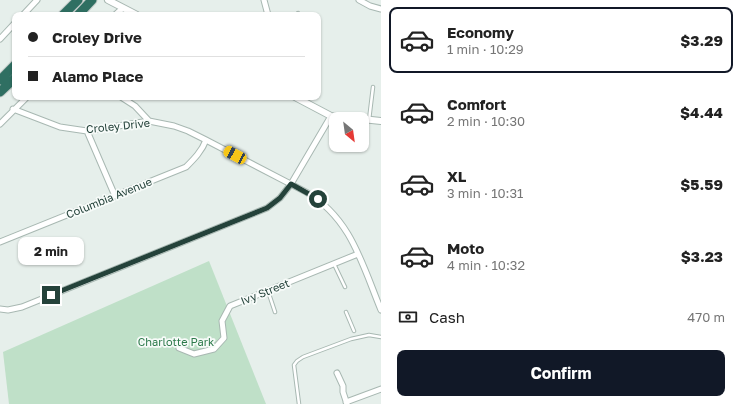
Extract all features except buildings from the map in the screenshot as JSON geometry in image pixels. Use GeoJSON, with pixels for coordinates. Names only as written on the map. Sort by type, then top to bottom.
{"type":"FeatureCollection","features":[{"type":"Feature","properties":{"kind":"highway"},"geometry":{"type":"LineString","coordinates":[[66,12],[78,0]]}},
{"type":"Feature","properties":{"kind":"highway"},"geometry":{"type":"LineString","coordinates":[[81,12],[90,2]]}},
{"type":"Feature","properties":{"kind":"highway"},"geometry":{"type":"LineString","coordinates":[[0,80],[12,68]]}},
{"type":"Feature","properties":{"kind":"highway"},"geometry":{"type":"LineString","coordinates":[[0,92],[12,81]]}},
{"type":"Feature","properties":{"kind":"street"},"geometry":{"type":"LineString","coordinates":[[26,12],[37,0]]}},
{"type":"Feature","properties":{"kind":"street"},"geometry":{"type":"LineString","coordinates":[[108,0],[131,12]]}},
{"type":"Feature","properties":{"kind":"street"},"geometry":{"type":"LineString","coordinates":[[264,0],[267,12]]}},
{"type":"Feature","properties":{"kind":"street"},"geometry":{"type":"LineString","coordinates":[[359,0],[370,6],[381,8]]}},
{"type":"Feature","properties":{"kind":"street"},"geometry":{"type":"LineString","coordinates":[[118,12],[123,8]]}},
{"type":"Feature","properties":{"kind":"street"},"geometry":{"type":"LineString","coordinates":[[1,35],[12,26]]}},
{"type":"Feature","properties":{"kind":"street"},"geometry":{"type":"LineString","coordinates":[[0,124],[13,109],[24,100]]}},
{"type":"Feature","properties":{"kind":"street"},"geometry":{"type":"LineString","coordinates":[[126,100],[135,106],[149,121]]}},
{"type":"Feature","properties":{"kind":"street"},"geometry":{"type":"LineString","coordinates":[[301,100],[329,115]]}},
{"type":"Feature","properties":{"kind":"street","name":"Croley Drive"},"geometry":{"type":"LineString","coordinates":[[13,109],[60,127],[87,131],[149,121],[181,129],[206,140],[291,184],[318,199],[329,209],[351,237],[381,310]]}},
{"type":"Feature","properties":{"kind":"street"},"geometry":{"type":"LineString","coordinates":[[0,308],[8,310],[22,307],[267,208],[280,198],[291,184],[329,119]]}},
{"type":"Feature","properties":{"kind":"street"},"geometry":{"type":"LineString","coordinates":[[369,120],[381,121]]}},
{"type":"Feature","properties":{"kind":"street"},"geometry":{"type":"LineString","coordinates":[[87,131],[115,196]]}},
{"type":"Feature","properties":{"kind":"street","name":"Columbia Avenue"},"geometry":{"type":"LineString","coordinates":[[0,242],[186,167],[196,157],[206,140]]}},
{"type":"Feature","properties":{"kind":"street","name":"Ivy Street"},"geometry":{"type":"LineString","coordinates":[[179,348],[194,354],[214,349],[224,338],[222,321],[230,306],[358,254]]}},
{"type":"Feature","properties":{"kind":"street"},"geometry":{"type":"LineString","coordinates":[[337,373],[343,386],[343,392],[347,403],[381,389]]}},
{"type":"Feature","properties":{"kind":"lane"},"geometry":{"type":"LineString","coordinates":[[369,120],[373,87]]}},
{"type":"Feature","properties":{"kind":"lane"},"geometry":{"type":"LineString","coordinates":[[334,264],[345,287]]}},
{"type":"Feature","properties":{"kind":"lane"},"geometry":{"type":"LineString","coordinates":[[268,291],[275,312]]}},
{"type":"Feature","properties":{"kind":"lane"},"geometry":{"type":"LineString","coordinates":[[346,312],[354,331]]}},
{"type":"Feature","properties":{"kind":"lane"},"geometry":{"type":"LineString","coordinates":[[299,404],[294,364],[296,361],[303,357],[369,334],[381,337]]}},
{"type":"Feature","properties":{"kind":"green space","name":"Charlotte Park"},"geometry":{"type":"Polygon","coordinates":[[[209,261],[266,404],[9,404],[3,352],[209,261]]]}},
{"type":"Feature","properties":{"kind":"route"},"geometry":{"type":"LineString","coordinates":[[51,295],[267,208],[280,198],[291,184],[318,199]]}}]}
